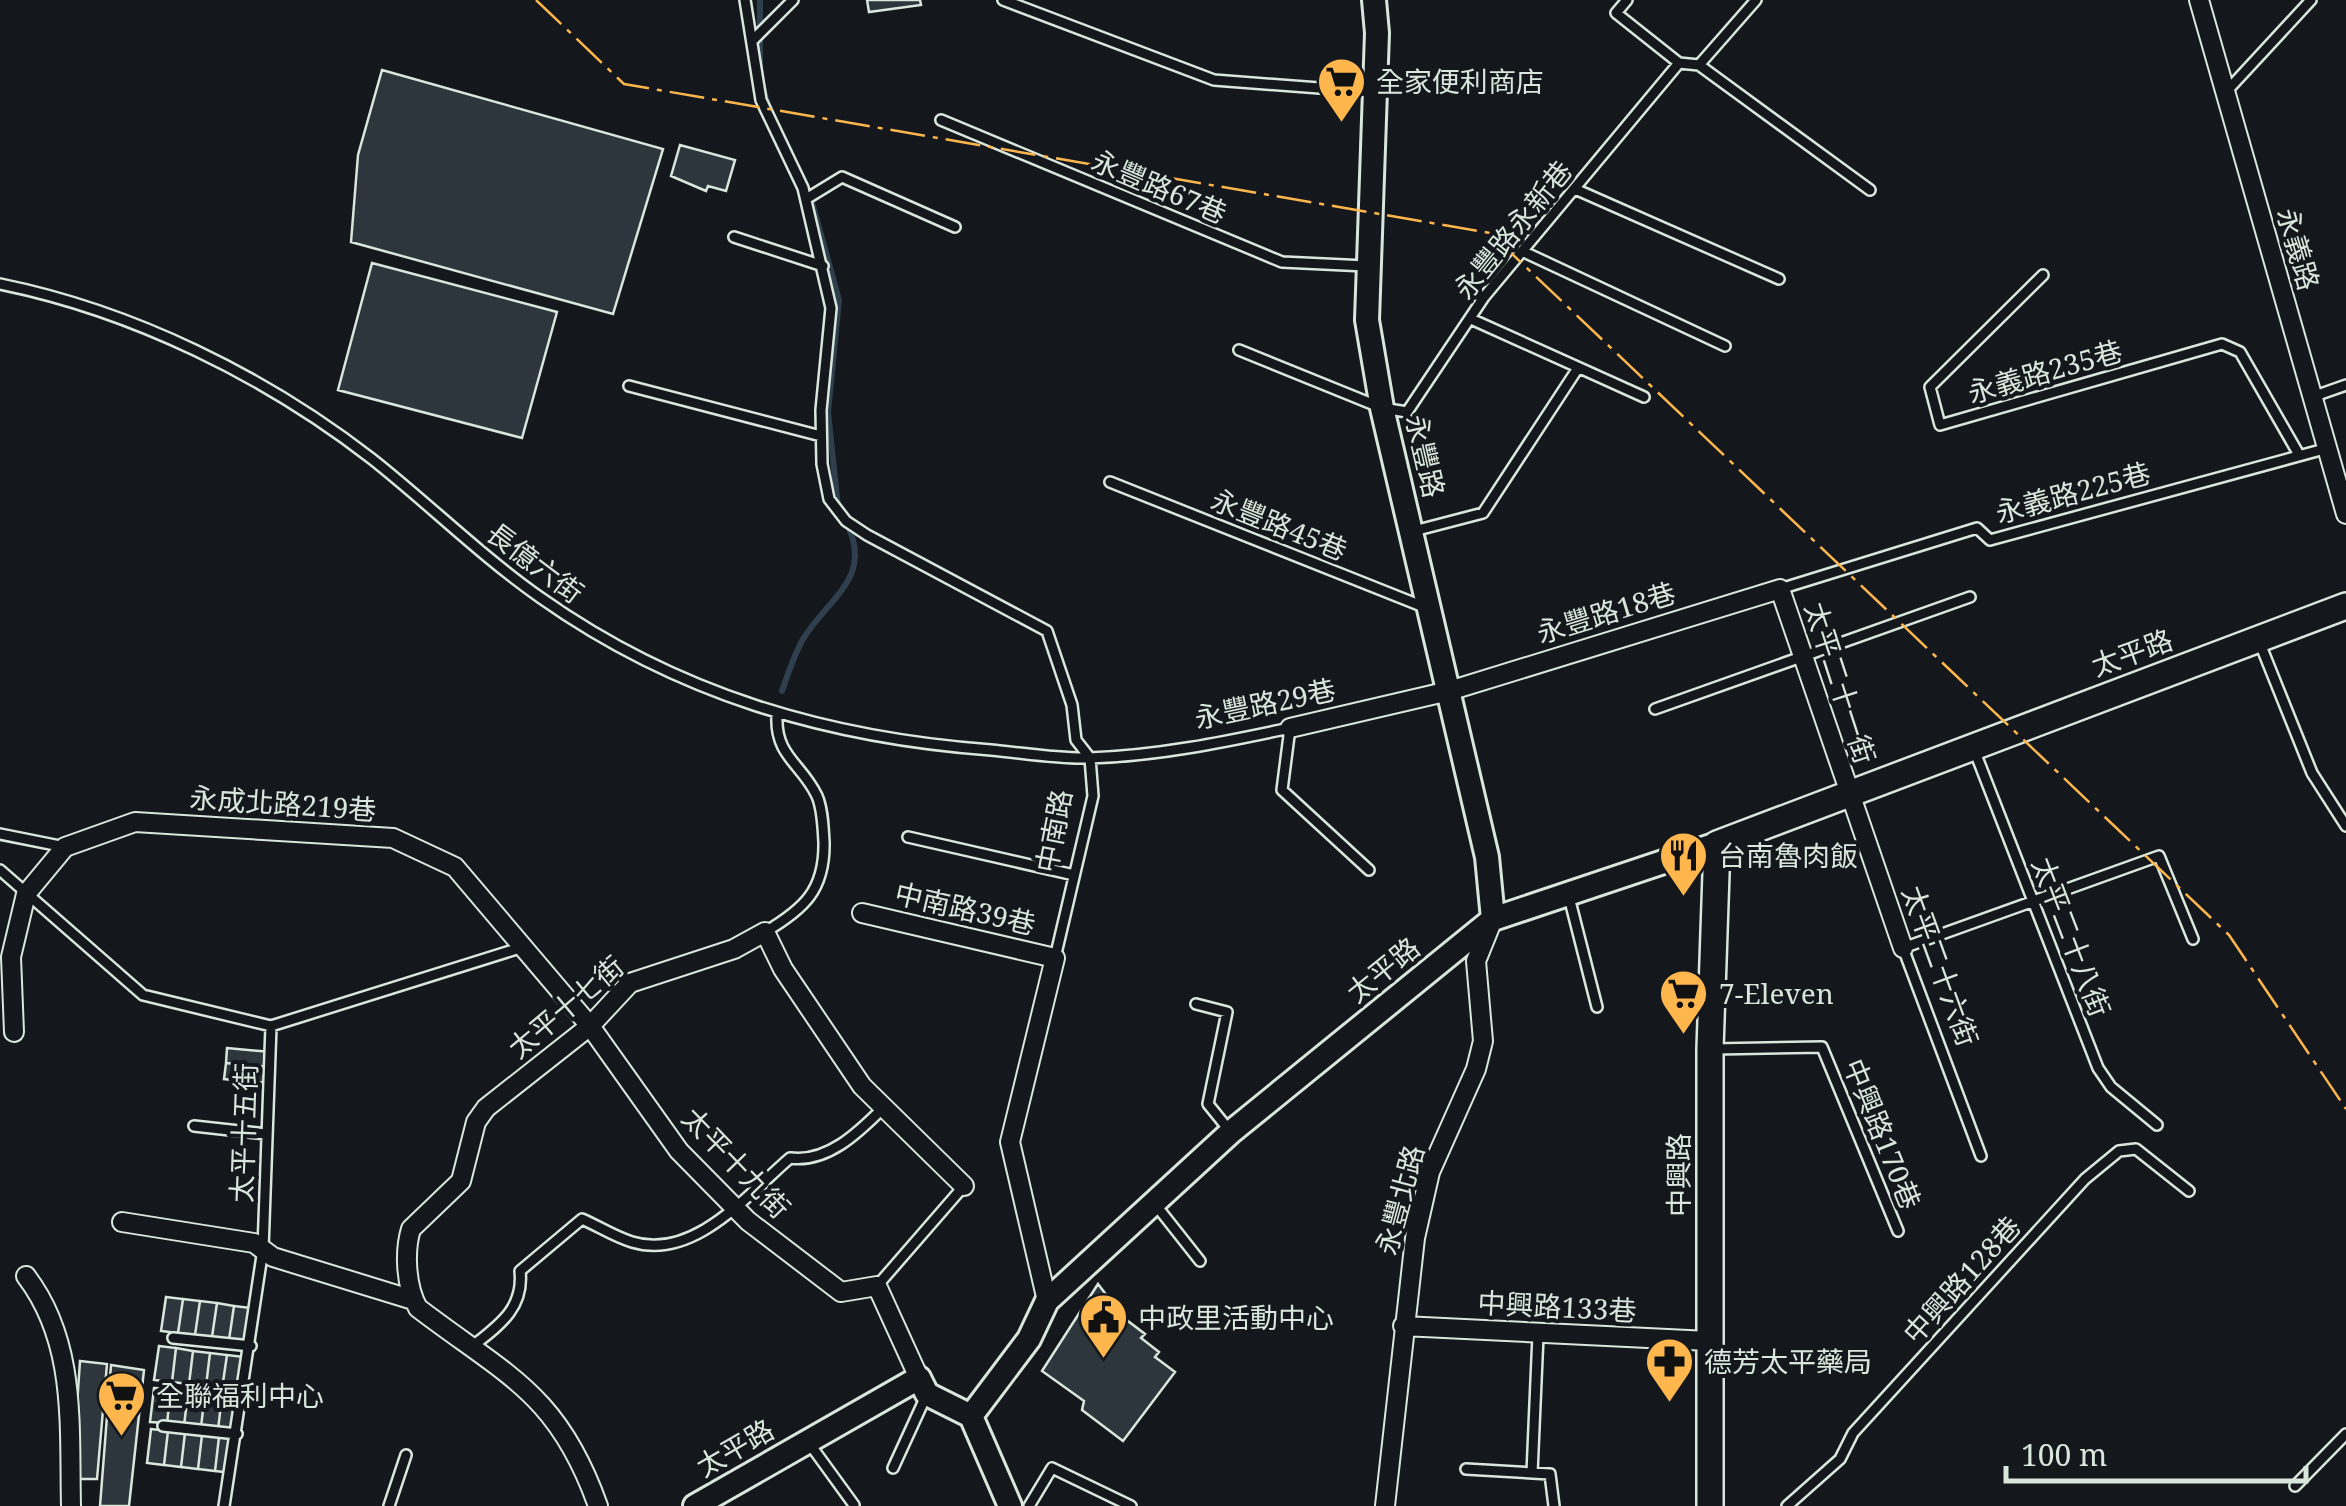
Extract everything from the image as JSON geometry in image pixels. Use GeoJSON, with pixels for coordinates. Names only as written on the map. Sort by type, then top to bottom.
{"type":"FeatureCollection","features":[{"type":"Feature","properties":{"kind":"main road","name":"太平路"},"geometry":{"type":"LineString","coordinates":[[1717,844],[1972,744],[2346,606]]}},
{"type":"Feature","properties":{"kind":"main road","name":"中興路"},"geometry":{"type":"LineString","coordinates":[[1710,1506],[1710,1049],[1717,844]]}},
{"type":"Feature","properties":{"kind":"street","name":"永豐路"},"geometry":{"type":"LineString","coordinates":[[1374,0],[1367,320],[1382,408],[1488,858],[1493,919]]}},
{"type":"Feature","properties":{"kind":"street","name":"永義路"},"geometry":{"type":"LineString","coordinates":[[2199,0],[2346,514]]}},
{"type":"Feature","properties":{"kind":"street","name":"太平二十一街"},"geometry":{"type":"LineString","coordinates":[[1780,588],[1848,795]]}},
{"type":"Feature","properties":{"kind":"street","name":"永豐路18巷"},"geometry":{"type":"LineString","coordinates":[[1449,691],[1780,588]]}},
{"type":"Feature","properties":{"kind":"street","name":"永豐路29巷"},"geometry":{"type":"LineString","coordinates":[[1290,728],[1449,691]]}},
{"type":"Feature","properties":{"kind":"street","name":"太平二十六街"},"geometry":{"type":"LineString","coordinates":[[1848,795],[1903,948]]}},
{"type":"Feature","properties":{"kind":"street","name":"永成北路219巷"},"geometry":{"type":"LineString","coordinates":[[65,847],[135,822],[393,838],[456,867],[526,946]]}},
{"type":"Feature","properties":{"kind":"street","name":"太平路"},"geometry":{"type":"LineString","coordinates":[[971,1416],[1029,1338],[1048,1301],[1231,1132],[1493,919],[1717,844]]}},
{"type":"Feature","properties":{"kind":"street"},"geometry":{"type":"LineString","coordinates":[[14,1032],[10,958],[26,894],[65,847]]}},
{"type":"Feature","properties":{"kind":"street","name":"中南路39巷"},"geometry":{"type":"LineString","coordinates":[[862,913],[1055,958]]}},
{"type":"Feature","properties":{"kind":"street","name":"永豐北路"},"geometry":{"type":"LineString","coordinates":[[1385,1506],[1415,1238],[1430,1172],[1483,1042],[1476,962],[1493,919]]}},
{"type":"Feature","properties":{"kind":"street","name":"太平十七街"},"geometry":{"type":"LineString","coordinates":[[413,1300],[408,1270],[411,1229],[461,1181],[476,1122],[486,1108],[590,1026],[630,983],[734,949],[765,932]]}},
{"type":"Feature","properties":{"kind":"street"},"geometry":{"type":"LineString","coordinates":[[765,932],[783,969],[852,1072],[883,1108],[964,1186]]}},
{"type":"Feature","properties":{"kind":"street","name":"太平十九街"},"geometry":{"type":"LineString","coordinates":[[526,946],[590,1026],[680,1151],[733,1207],[842,1292],[876,1286]]}},
{"type":"Feature","properties":{"kind":"street","name":"中南路"},"geometry":{"type":"LineString","coordinates":[[1048,1301],[1010,1142],[1055,958]]}},
{"type":"Feature","properties":{"kind":"street"},"geometry":{"type":"LineString","coordinates":[[122,1222],[254,1243],[273,1256],[413,1300],[430,1318],[474,1345],[542,1402],[559,1422],[598,1506]]}},
{"type":"Feature","properties":{"kind":"street"},"geometry":{"type":"LineString","coordinates":[[26,1276],[50,1313],[67,1363],[71,1506]]}},
{"type":"Feature","properties":{"kind":"street"},"geometry":{"type":"LineString","coordinates":[[876,1286],[923,1386],[971,1416],[1010,1506]]}},
{"type":"Feature","properties":{"kind":"street","name":"中興路133巷"},"geometry":{"type":"LineString","coordinates":[[1403,1326],[1709,1341]]}},
{"type":"Feature","properties":{"kind":"street","name":"太平路"},"geometry":{"type":"LineString","coordinates":[[695,1506],[808,1441],[923,1386]]}},
{"type":"Feature","properties":{"kind":"lane","name":"中南路"},"geometry":{"type":"LineString","coordinates":[[745,0],[761,100],[806,199],[823,266],[830,308],[821,436],[829,499],[846,521],[1047,632],[1072,705],[1076,740],[1090,758],[1093,796],[1055,958]]}},
{"type":"Feature","properties":{"kind":"lane"},"geometry":{"type":"LineString","coordinates":[[1003,0],[1214,80],[1374,93]]}},
{"type":"Feature","properties":{"kind":"lane"},"geometry":{"type":"LineString","coordinates":[[1627,0],[1616,13],[1679,63],[1699,65],[1870,190]]}},
{"type":"Feature","properties":{"kind":"lane"},"geometry":{"type":"LineString","coordinates":[[1699,65],[1756,0]]}},
{"type":"Feature","properties":{"kind":"lane"},"geometry":{"type":"LineString","coordinates":[[2225,93],[2312,0]]}},
{"type":"Feature","properties":{"kind":"lane"},"geometry":{"type":"LineString","coordinates":[[754,39],[790,4]]}},
{"type":"Feature","properties":{"kind":"lane","name":"永豐路永新巷"},"geometry":{"type":"LineString","coordinates":[[1382,408],[1407,412],[1522,251],[1679,63]]}},
{"type":"Feature","properties":{"kind":"lane","name":"永豐路67巷"},"geometry":{"type":"LineString","coordinates":[[941,120],[1282,262],[1366,266]]}},
{"type":"Feature","properties":{"kind":"lane"},"geometry":{"type":"LineString","coordinates":[[806,199],[842,177],[954,226]]}},
{"type":"Feature","properties":{"kind":"lane"},"geometry":{"type":"LineString","coordinates":[[1575,189],[1779,279]]}},
{"type":"Feature","properties":{"kind":"lane"},"geometry":{"type":"LineString","coordinates":[[734,238],[823,266]]}},
{"type":"Feature","properties":{"kind":"lane"},"geometry":{"type":"LineString","coordinates":[[1522,251],[1725,346]]}},
{"type":"Feature","properties":{"kind":"lane","name":"永義路235巷"},"geometry":{"type":"LineString","coordinates":[[2042,275],[1930,387],[1940,425],[2222,344],[2240,352],[2298,454]]}},
{"type":"Feature","properties":{"kind":"lane","name":"長億六街"},"geometry":{"type":"LineString","coordinates":[[0,284],[99,310],[271,390],[370,458],[487,557],[598,636],[681,679],[777,716],[915,743],[1090,758]]}},
{"type":"Feature","properties":{"kind":"lane"},"geometry":{"type":"LineString","coordinates":[[1470,319],[1644,397]]}},
{"type":"Feature","properties":{"kind":"lane"},"geometry":{"type":"LineString","coordinates":[[1239,350],[1382,408]]}},
{"type":"Feature","properties":{"kind":"lane"},"geometry":{"type":"LineString","coordinates":[[1411,531],[1470,520],[1483,513],[1578,368]]}},
{"type":"Feature","properties":{"kind":"lane"},"geometry":{"type":"LineString","coordinates":[[2312,397],[2346,385]]}},
{"type":"Feature","properties":{"kind":"lane"},"geometry":{"type":"LineString","coordinates":[[629,386],[821,436]]}},
{"type":"Feature","properties":{"kind":"lane","name":"永義路225巷"},"geometry":{"type":"LineString","coordinates":[[1780,588],[1977,528],[1990,540],[2328,448]]}},
{"type":"Feature","properties":{"kind":"lane","name":"永豐路45巷"},"geometry":{"type":"LineString","coordinates":[[1110,482],[1431,610]]}},
{"type":"Feature","properties":{"kind":"lane"},"geometry":{"type":"LineString","coordinates":[[1655,709],[1970,597]]}},
{"type":"Feature","properties":{"kind":"lane"},"geometry":{"type":"LineString","coordinates":[[2258,638],[2312,773],[2346,826]]}},
{"type":"Feature","properties":{"kind":"lane","name":"太平十七街"},"geometry":{"type":"LineString","coordinates":[[765,932],[802,910],[824,869],[823,823],[816,796],[776,738],[777,716]]}},
{"type":"Feature","properties":{"kind":"lane"},"geometry":{"type":"LineString","coordinates":[[1290,728],[1282,790],[1370,870]]}},
{"type":"Feature","properties":{"kind":"lane","name":"永豐路29巷"},"geometry":{"type":"LineString","coordinates":[[1090,758],[1196,748],[1290,728]]}},
{"type":"Feature","properties":{"kind":"lane","name":"太平二十八街"},"geometry":{"type":"LineString","coordinates":[[1972,744],[2098,1068],[2111,1087],[2157,1125]]}},
{"type":"Feature","properties":{"kind":"lane"},"geometry":{"type":"LineString","coordinates":[[0,834],[65,847]]}},
{"type":"Feature","properties":{"kind":"lane"},"geometry":{"type":"LineString","coordinates":[[908,837],[1074,875]]}},
{"type":"Feature","properties":{"kind":"lane"},"geometry":{"type":"LineString","coordinates":[[1903,948],[2159,856],[2194,939]]}},
{"type":"Feature","properties":{"kind":"lane"},"geometry":{"type":"LineString","coordinates":[[0,870],[143,995],[271,1026]]}},
{"type":"Feature","properties":{"kind":"lane"},"geometry":{"type":"LineString","coordinates":[[1568,895],[1597,1007]]}},
{"type":"Feature","properties":{"kind":"lane","name":"太平十五街"},"geometry":{"type":"LineString","coordinates":[[224,1506],[263,1249],[271,1026],[526,946]]}},
{"type":"Feature","properties":{"kind":"lane","name":"太平二十六街"},"geometry":{"type":"LineString","coordinates":[[1903,948],[1981,1156]]}},
{"type":"Feature","properties":{"kind":"lane"},"geometry":{"type":"LineString","coordinates":[[1196,1004],[1226,1012],[1208,1104],[1231,1132]]}},
{"type":"Feature","properties":{"kind":"lane","name":"中興路170巷"},"geometry":{"type":"LineString","coordinates":[[1710,1049],[1822,1047],[1898,1230]]}},
{"type":"Feature","properties":{"kind":"lane"},"geometry":{"type":"LineString","coordinates":[[474,1345],[517,1302],[522,1293],[520,1271],[582,1219],[633,1243],[662,1245],[695,1236],[790,1158],[811,1161],[859,1133],[883,1108]]}},
{"type":"Feature","properties":{"kind":"lane"},"geometry":{"type":"LineString","coordinates":[[194,1126],[266,1134]]}},
{"type":"Feature","properties":{"kind":"lane","name":"中興路128巷"},"geometry":{"type":"LineString","coordinates":[[1787,1506],[1840,1459],[1853,1433],[2085,1179],[2119,1151],[2136,1149],[2189,1191]]}},
{"type":"Feature","properties":{"kind":"lane"},"geometry":{"type":"LineString","coordinates":[[876,1286],[964,1186]]}},
{"type":"Feature","properties":{"kind":"lane"},"geometry":{"type":"LineString","coordinates":[[1154,1202],[1200,1261]]}},
{"type":"Feature","properties":{"kind":"lane"},"geometry":{"type":"LineString","coordinates":[[1532,1473],[1538,1335]]}},
{"type":"Feature","properties":{"kind":"lane"},"geometry":{"type":"LineString","coordinates":[[173,1338],[250,1346]]}},
{"type":"Feature","properties":{"kind":"lane"},"geometry":{"type":"LineString","coordinates":[[893,1468],[923,1386]]}},
{"type":"Feature","properties":{"kind":"lane"},"geometry":{"type":"LineString","coordinates":[[163,1426],[237,1434]]}},
{"type":"Feature","properties":{"kind":"lane"},"geometry":{"type":"LineString","coordinates":[[2296,1486],[2346,1434]]}},
{"type":"Feature","properties":{"kind":"lane"},"geometry":{"type":"LineString","coordinates":[[808,1441],[854,1506]]}},
{"type":"Feature","properties":{"kind":"lane"},"geometry":{"type":"LineString","coordinates":[[389,1506],[406,1455]]}},
{"type":"Feature","properties":{"kind":"lane"},"geometry":{"type":"LineString","coordinates":[[1029,1506],[1052,1468],[1132,1506]]}},
{"type":"Feature","properties":{"kind":"lane"},"geometry":{"type":"LineString","coordinates":[[1466,1469],[1550,1474],[1554,1506]]}},
{"type":"Feature","properties":{"kind":"building"},"geometry":{"type":"Polygon","coordinates":[[[867,0],[920,0],[921,5],[869,12],[867,0]]]}},
{"type":"Feature","properties":{"kind":"building"},"geometry":{"type":"Polygon","coordinates":[[[382,70],[663,149],[613,314],[351,242],[358,155],[382,70]]]}},
{"type":"Feature","properties":{"kind":"building"},"geometry":{"type":"Polygon","coordinates":[[[680,145],[735,160],[726,191],[708,186],[706,191],[671,176],[680,145]]]}},
{"type":"Feature","properties":{"kind":"building"},"geometry":{"type":"Polygon","coordinates":[[[372,263],[557,312],[522,438],[338,390],[372,263]]]}},
{"type":"Feature","properties":{"kind":"building"},"geometry":{"type":"Polygon","coordinates":[[[227,1048],[271,1052],[269,1067],[226,1063],[227,1048]]]}},
{"type":"Feature","properties":{"kind":"building"},"geometry":{"type":"Polygon","coordinates":[[[226,1063],[269,1067],[268,1083],[224,1079],[226,1063]]]}},
{"type":"Feature","properties":{"kind":"building","name":"中政里活動中心"},"geometry":{"type":"Polygon","coordinates":[[[1098,1284],[1124,1318],[1145,1334],[1141,1338],[1159,1352],[1155,1357],[1175,1372],[1123,1441],[1082,1410],[1084,1401],[1042,1371],[1098,1284]]]}},
{"type":"Feature","properties":{"kind":"building"},"geometry":{"type":"Polygon","coordinates":[[[166,1297],[183,1299],[178,1333],[161,1331],[166,1297]]]}},
{"type":"Feature","properties":{"kind":"building"},"geometry":{"type":"Polygon","coordinates":[[[183,1299],[200,1301],[195,1335],[178,1333],[183,1299]]]}},
{"type":"Feature","properties":{"kind":"building"},"geometry":{"type":"Polygon","coordinates":[[[200,1301],[217,1303],[212,1337],[195,1335],[200,1301]]]}},
{"type":"Feature","properties":{"kind":"building"},"geometry":{"type":"Polygon","coordinates":[[[217,1303],[234,1306],[229,1340],[212,1337],[217,1303]]]}},
{"type":"Feature","properties":{"kind":"building"},"geometry":{"type":"Polygon","coordinates":[[[234,1306],[251,1308],[246,1342],[229,1340],[234,1306]]]}},
{"type":"Feature","properties":{"kind":"building"},"geometry":{"type":"Polygon","coordinates":[[[159,1346],[176,1348],[172,1382],[154,1380],[159,1346]]]}},
{"type":"Feature","properties":{"kind":"building"},"geometry":{"type":"Polygon","coordinates":[[[176,1348],[193,1351],[189,1384],[172,1382],[176,1348]]]}},
{"type":"Feature","properties":{"kind":"building"},"geometry":{"type":"Polygon","coordinates":[[[193,1351],[210,1353],[206,1386],[189,1384],[193,1351]]]}},
{"type":"Feature","properties":{"kind":"building"},"geometry":{"type":"Polygon","coordinates":[[[210,1353],[227,1355],[222,1389],[206,1386],[210,1353]]]}},
{"type":"Feature","properties":{"kind":"building"},"geometry":{"type":"Polygon","coordinates":[[[227,1355],[244,1357],[240,1391],[222,1389],[227,1355]]]}},
{"type":"Feature","properties":{"kind":"building"},"geometry":{"type":"Polygon","coordinates":[[[80,1361],[107,1364],[97,1479],[72,1479],[80,1361]]]}},
{"type":"Feature","properties":{"kind":"building","name":"全聯福利中心"},"geometry":{"type":"Polygon","coordinates":[[[111,1365],[144,1370],[129,1506],[100,1506],[111,1365]]]}},
{"type":"Feature","properties":{"kind":"building"},"geometry":{"type":"Polygon","coordinates":[[[154,1388],[171,1389],[167,1423],[150,1422],[154,1388]]]}},
{"type":"Feature","properties":{"kind":"building"},"geometry":{"type":"Polygon","coordinates":[[[171,1389],[188,1392],[184,1426],[167,1423],[171,1389]]]}},
{"type":"Feature","properties":{"kind":"building"},"geometry":{"type":"Polygon","coordinates":[[[188,1392],[205,1393],[201,1427],[184,1426],[188,1392]]]}},
{"type":"Feature","properties":{"kind":"building"},"geometry":{"type":"Polygon","coordinates":[[[205,1393],[222,1395],[218,1430],[201,1427],[205,1393]]]}},
{"type":"Feature","properties":{"kind":"building"},"geometry":{"type":"Polygon","coordinates":[[[222,1395],[239,1397],[235,1431],[218,1430],[222,1395]]]}},
{"type":"Feature","properties":{"kind":"building"},"geometry":{"type":"Polygon","coordinates":[[[151,1429],[168,1431],[164,1465],[147,1463],[151,1429]]]}},
{"type":"Feature","properties":{"kind":"building"},"geometry":{"type":"Polygon","coordinates":[[[168,1431],[185,1433],[181,1467],[164,1465],[168,1431]]]}},
{"type":"Feature","properties":{"kind":"building"},"geometry":{"type":"Polygon","coordinates":[[[185,1433],[202,1435],[198,1469],[181,1467],[185,1433]]]}},
{"type":"Feature","properties":{"kind":"building"},"geometry":{"type":"Polygon","coordinates":[[[202,1435],[219,1437],[215,1471],[198,1469],[202,1435]]]}},
{"type":"Feature","properties":{"kind":"building"},"geometry":{"type":"Polygon","coordinates":[[[219,1437],[236,1439],[232,1473],[215,1471],[219,1437]]]}},
{"type":"Feature","properties":{"kind":"waterway"},"geometry":{"type":"LineString","coordinates":[[760,0],[760,73]]}},
{"type":"Feature","properties":{"kind":"waterway"},"geometry":{"type":"LineString","coordinates":[[762,85],[770,111]]}},
{"type":"Feature","properties":{"kind":"waterway"},"geometry":{"type":"LineString","coordinates":[[810,195],[839,300],[828,412],[838,507]]}},
{"type":"Feature","properties":{"kind":"waterway"},"geometry":{"type":"LineString","coordinates":[[782,691],[803,639],[852,572],[855,557],[846,522]]}},
{"type":"Feature","properties":{"kind":"power"},"geometry":{"type":"LineString","coordinates":[[536,0],[624,84],[1490,233],[2229,935],[2346,1109]]}},
{"type":"Feature","properties":{"kind":"place","name":"全家便利商店"},"geometry":{"type":"Point","coordinates":[1341,124]}},
{"type":"Feature","properties":{"kind":"place","name":"台南魯肉飯"},"geometry":{"type":"Point","coordinates":[1683,898]}},
{"type":"Feature","properties":{"kind":"place","name":"7-Eleven"},"geometry":{"type":"Point","coordinates":[1684,1036]}},
{"type":"Feature","properties":{"kind":"place","name":"中政里活動中心"},"geometry":{"type":"Point","coordinates":[1103,1360]}},
{"type":"Feature","properties":{"kind":"place","name":"德芳太平藥局"},"geometry":{"type":"Point","coordinates":[1669,1404]}},
{"type":"Feature","properties":{"kind":"place","name":"全聯福利中心"},"geometry":{"type":"Point","coordinates":[121,1438]}}]}
